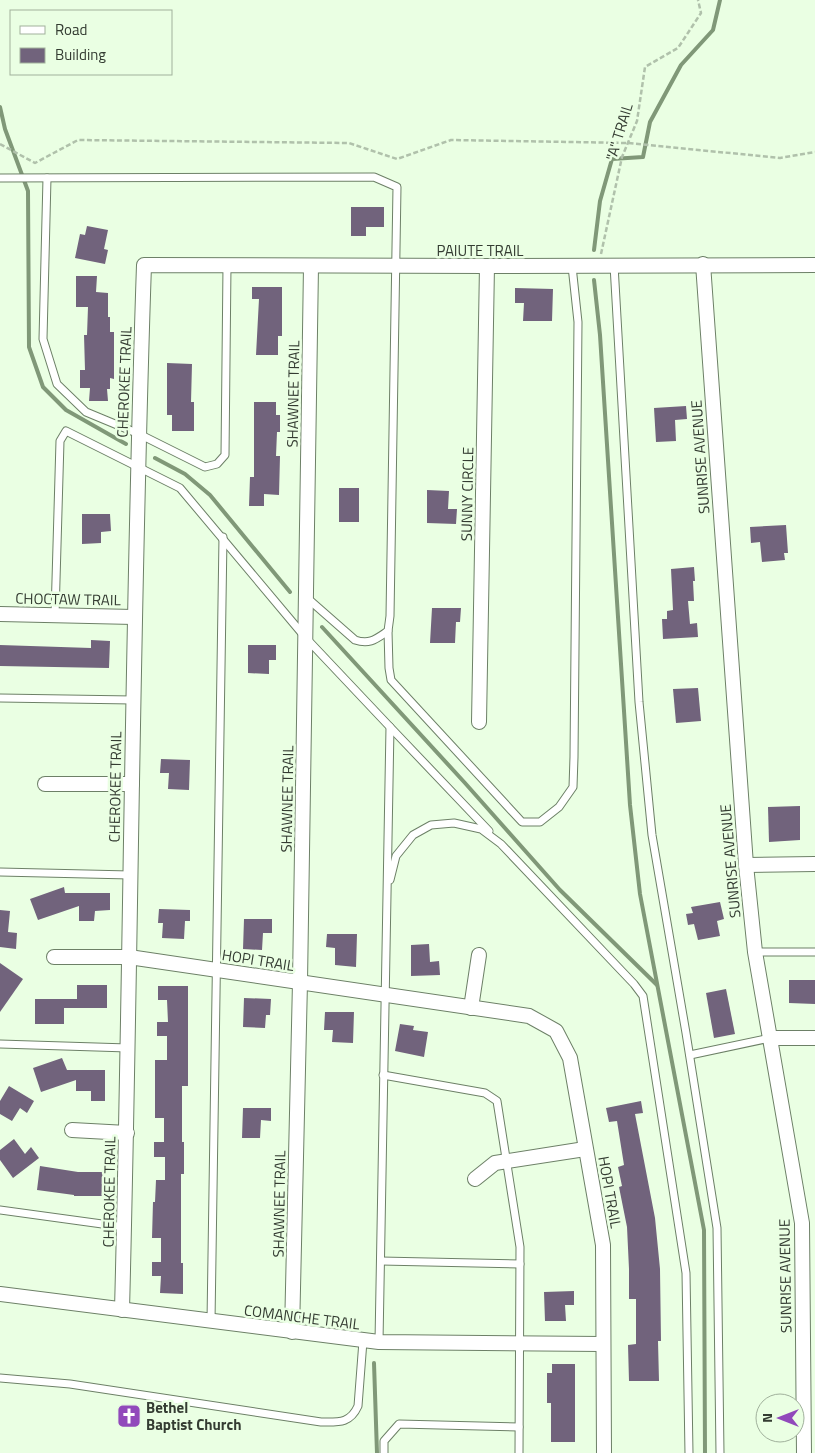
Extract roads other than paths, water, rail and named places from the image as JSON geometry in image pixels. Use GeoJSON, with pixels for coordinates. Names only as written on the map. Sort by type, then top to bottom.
{"type":"FeatureCollection","features":[{"type":"Feature","properties":{"kind":"street","name":"SUNRISE AVENUE"},"geometry":{"type":"LineString","coordinates":[[703,264],[746,865],[755,952],[802,1223],[804,1453]]}},
{"type":"Feature","properties":{"kind":"street","name":"PAIUTE TRAIL"},"geometry":{"type":"LineString","coordinates":[[144,265],[572,266],[815,264]]}},
{"type":"Feature","properties":{"kind":"street","name":"CHEROKEE TRAIL"},"geometry":{"type":"LineString","coordinates":[[122,1310],[127,1133],[134,617],[144,265]]}},
{"type":"Feature","properties":{"kind":"street","name":"SHAWNEE TRAIL"},"geometry":{"type":"LineString","coordinates":[[292,1332],[300,982],[311,266]]}},
{"type":"Feature","properties":{"kind":"street","name":"SUNNY CIRCLE"},"geometry":{"type":"LineString","coordinates":[[479,722],[487,266]]}},
{"type":"Feature","properties":{"kind":"street","name":"CHOCTAW TRAIL"},"geometry":{"type":"LineString","coordinates":[[0,614],[134,617]]}},
{"type":"Feature","properties":{"kind":"street"},"geometry":{"type":"LineString","coordinates":[[45,784],[132,784]]}},
{"type":"Feature","properties":{"kind":"street"},"geometry":{"type":"LineString","coordinates":[[746,865],[815,864]]}},
{"type":"Feature","properties":{"kind":"street"},"geometry":{"type":"LineString","coordinates":[[471,1008],[479,955]]}},
{"type":"Feature","properties":{"kind":"street","name":"HOPI TRAIL"},"geometry":{"type":"LineString","coordinates":[[54,957],[129,957],[385,994],[529,1016],[556,1031],[570,1058],[603,1245],[604,1453]]}},
{"type":"Feature","properties":{"kind":"street"},"geometry":{"type":"LineString","coordinates":[[770,1038],[815,1038]]}},
{"type":"Feature","properties":{"kind":"street"},"geometry":{"type":"LineString","coordinates":[[72,1130],[127,1133]]}},
{"type":"Feature","properties":{"kind":"street"},"geometry":{"type":"LineString","coordinates":[[475,1179],[495,1163],[585,1149]]}},
{"type":"Feature","properties":{"kind":"street","name":"COMANCHE TRAIL"},"geometry":{"type":"LineString","coordinates":[[0,1294],[363,1341],[602,1344]]}},
{"type":"Feature","properties":{"kind":"lane"},"geometry":{"type":"LineString","coordinates":[[0,178],[374,177],[397,186],[390,616],[388,631],[391,680],[522,822],[540,822],[559,807],[573,787],[578,322],[572,266]]}},
{"type":"Feature","properties":{"kind":"lane"},"geometry":{"type":"LineString","coordinates":[[47,178],[43,339],[57,384],[86,412],[138,434],[205,467],[217,464],[225,454],[226,266]]}},
{"type":"Feature","properties":{"kind":"lane"},"geometry":{"type":"LineString","coordinates":[[614,265],[639,702],[652,835],[717,1228],[720,1453]]}},
{"type":"Feature","properties":{"kind":"lane"},"geometry":{"type":"LineString","coordinates":[[55,615],[60,441],[66,431],[180,488],[305,637],[634,984],[643,996],[686,1273],[689,1453]]}},
{"type":"Feature","properties":{"kind":"lane"},"geometry":{"type":"LineString","coordinates":[[211,1321],[223,537]]}},
{"type":"Feature","properties":{"kind":"lane"},"geometry":{"type":"LineString","coordinates":[[306,596],[355,640],[364,643],[376,639],[388,631]]}},
{"type":"Feature","properties":{"kind":"lane"},"geometry":{"type":"LineString","coordinates":[[0,698],[133,700]]}},
{"type":"Feature","properties":{"kind":"lane"},"geometry":{"type":"LineString","coordinates":[[379,1342],[390,727]]}},
{"type":"Feature","properties":{"kind":"lane"},"geometry":{"type":"LineString","coordinates":[[387,890],[396,856],[413,835],[431,825],[454,823],[481,829],[501,844]]}},
{"type":"Feature","properties":{"kind":"lane"},"geometry":{"type":"LineString","coordinates":[[0,872],[130,875]]}},
{"type":"Feature","properties":{"kind":"lane"},"geometry":{"type":"LineString","coordinates":[[755,952],[815,952]]}},
{"type":"Feature","properties":{"kind":"lane"},"geometry":{"type":"LineString","coordinates":[[690,1056],[770,1038]]}},
{"type":"Feature","properties":{"kind":"lane"},"geometry":{"type":"LineString","coordinates":[[0,1044],[128,1048]]}},
{"type":"Feature","properties":{"kind":"lane"},"geometry":{"type":"LineString","coordinates":[[383,1076],[485,1093],[497,1101],[520,1247],[519,1453]]}},
{"type":"Feature","properties":{"kind":"lane"},"geometry":{"type":"LineString","coordinates":[[0,1210],[124,1227]]}},
{"type":"Feature","properties":{"kind":"lane"},"geometry":{"type":"LineString","coordinates":[[381,1261],[520,1264]]}},
{"type":"Feature","properties":{"kind":"lane"},"geometry":{"type":"LineString","coordinates":[[0,1378],[70,1384],[321,1422],[341,1422],[354,1415],[358,1406],[363,1341]]}},
{"type":"Feature","properties":{"kind":"lane"},"geometry":{"type":"LineString","coordinates":[[384,1453],[384,1441],[400,1424],[519,1427]]}},
{"type":"Feature","properties":{"kind":"waterway"},"geometry":{"type":"LineString","coordinates":[[594,250],[600,201],[612,159],[643,157],[650,122],[681,65],[713,30],[720,0]]}},
{"type":"Feature","properties":{"kind":"waterway"},"geometry":{"type":"LineString","coordinates":[[0,107],[5,129],[28,191],[29,347],[43,387],[66,410],[126,444]]}},
{"type":"Feature","properties":{"kind":"waterway"},"geometry":{"type":"LineString","coordinates":[[594,280],[600,335],[630,805],[640,894],[704,1230],[705,1453]]}},
{"type":"Feature","properties":{"kind":"waterway"},"geometry":{"type":"LineString","coordinates":[[155,458],[185,474],[210,495],[290,592]]}},
{"type":"Feature","properties":{"kind":"waterway"},"geometry":{"type":"LineString","coordinates":[[322,627],[560,890],[657,985]]}},
{"type":"Feature","properties":{"kind":"waterway"},"geometry":{"type":"LineString","coordinates":[[374,1363],[377,1453]]}},
{"type":"Feature","properties":{"kind":"place","name":"Bethel Baptist Church"},"geometry":{"type":"Point","coordinates":[129,1416]}}]}
